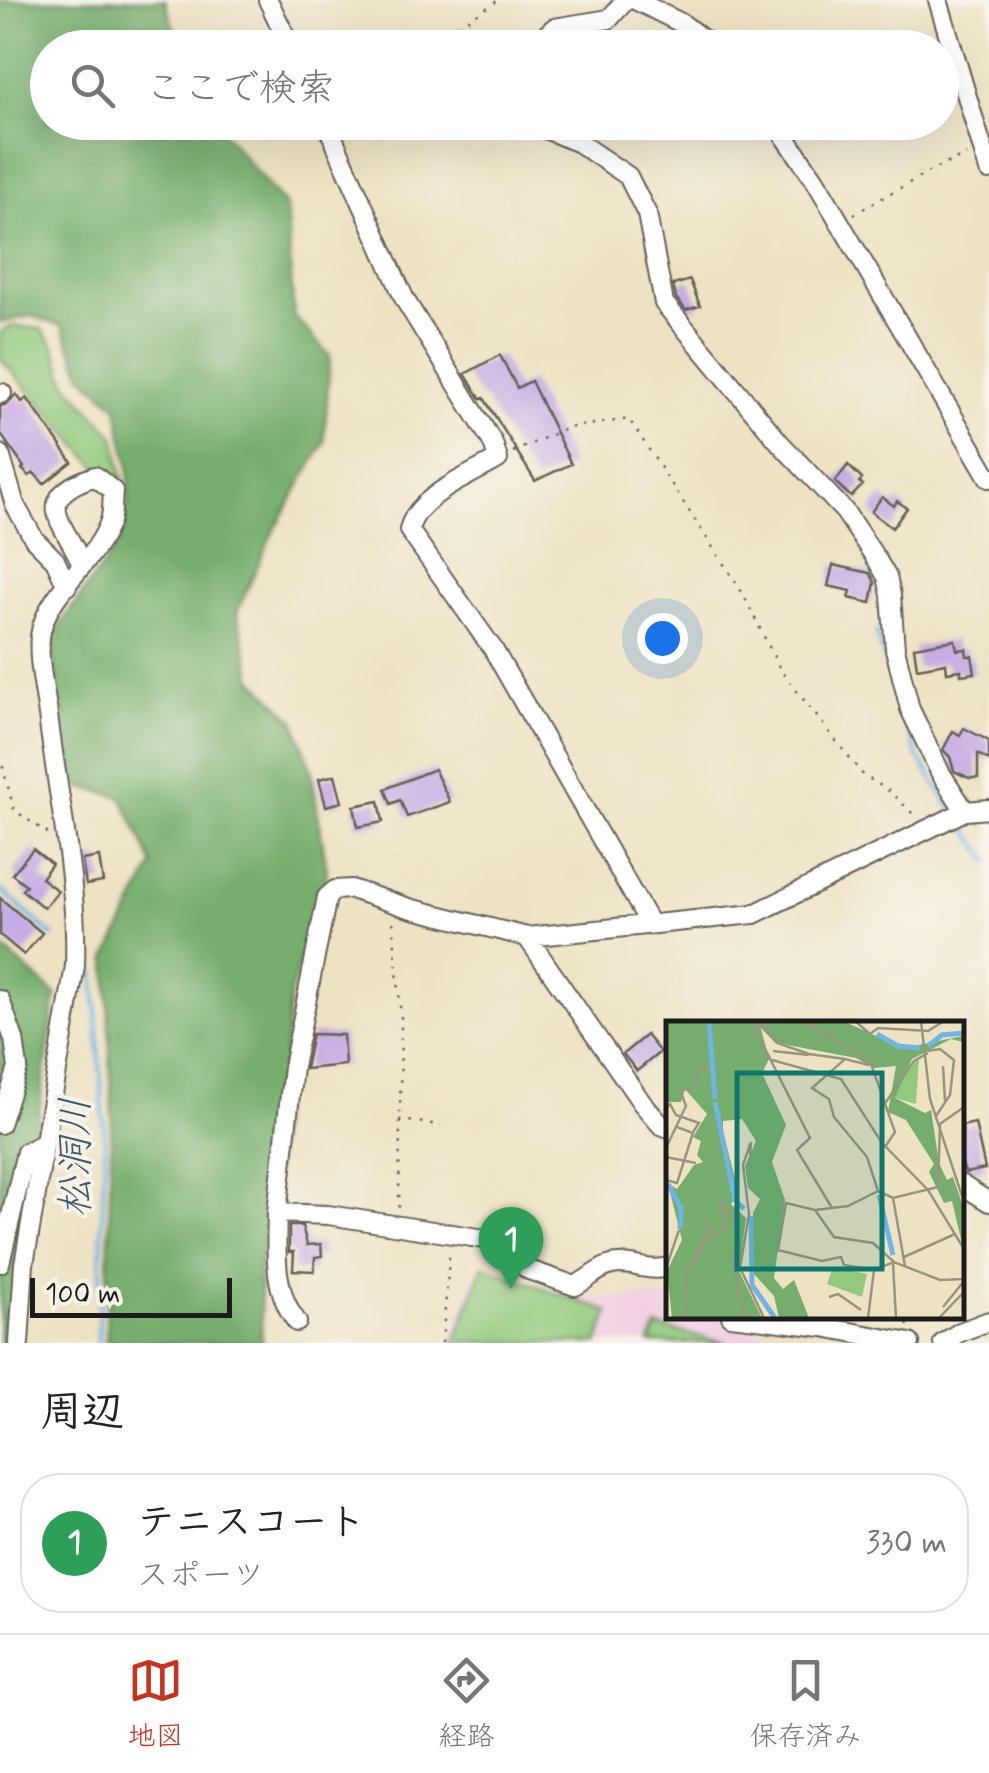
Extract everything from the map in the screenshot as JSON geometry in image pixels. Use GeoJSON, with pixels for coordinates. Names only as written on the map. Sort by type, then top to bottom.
{"type":"FeatureCollection","features":[{"type":"Feature","properties":{"kind":"street"},"geometry":{"type":"LineString","coordinates":[[268,0],[282,30]]}},
{"type":"Feature","properties":{"kind":"street"},"geometry":{"type":"LineString","coordinates":[[552,30],[609,19],[626,0]]}},
{"type":"Feature","properties":{"kind":"street"},"geometry":{"type":"LineString","coordinates":[[635,0],[691,30]]}},
{"type":"Feature","properties":{"kind":"street"},"geometry":{"type":"LineString","coordinates":[[938,0],[947,30]]}},
{"type":"Feature","properties":{"kind":"street"},"geometry":{"type":"LineString","coordinates":[[959,72],[989,170]]}},
{"type":"Feature","properties":{"kind":"street"},"geometry":{"type":"LineString","coordinates":[[334,140],[405,300],[493,443],[498,460],[429,501],[412,517],[409,530],[493,648],[650,924]]}},
{"type":"Feature","properties":{"kind":"street"},"geometry":{"type":"LineString","coordinates":[[572,140],[628,176],[647,214],[664,303],[780,443],[845,512],[877,560],[886,577],[895,649],[910,709],[940,772],[965,811]]}},
{"type":"Feature","properties":{"kind":"street"},"geometry":{"type":"LineString","coordinates":[[788,140],[816,180],[989,478]]}},
{"type":"Feature","properties":{"kind":"street"},"geometry":{"type":"LineString","coordinates":[[0,454],[15,504],[34,539],[75,575]]}},
{"type":"Feature","properties":{"kind":"street"},"geometry":{"type":"LineString","coordinates":[[18,1343],[24,1264],[76,966],[77,924],[40,634],[50,607],[75,575],[110,522],[113,491],[95,476],[79,482],[58,499],[56,515],[75,575]]}},
{"type":"Feature","properties":{"kind":"street"},"geometry":{"type":"LineString","coordinates":[[297,1322],[284,1306],[276,1265],[276,1213],[293,1068],[327,898],[335,890],[343,888],[527,937],[754,914],[965,811],[989,810]]}},
{"type":"Feature","properties":{"kind":"street"},"geometry":{"type":"LineString","coordinates":[[527,937],[642,1103],[666,1127]]}},
{"type":"Feature","properties":{"kind":"street"},"geometry":{"type":"LineString","coordinates":[[0,1000],[14,1039],[18,1068],[0,1124]]}},
{"type":"Feature","properties":{"kind":"street"},"geometry":{"type":"LineString","coordinates":[[0,1263],[26,1152],[44,1143]]}},
{"type":"Feature","properties":{"kind":"street"},"geometry":{"type":"LineString","coordinates":[[964,1186],[989,1202]]}},
{"type":"Feature","properties":{"kind":"street"},"geometry":{"type":"LineString","coordinates":[[276,1213],[328,1215],[485,1239],[529,1270],[566,1285],[575,1286],[594,1272],[620,1264],[653,1271],[666,1268]]}},
{"type":"Feature","properties":{"kind":"street"},"geometry":{"type":"LineString","coordinates":[[750,1318],[910,1343]]}},
{"type":"Feature","properties":{"kind":"street"},"geometry":{"type":"LineString","coordinates":[[944,1343],[989,1321]]}},
{"type":"Feature","properties":{"kind":"path"},"geometry":{"type":"LineString","coordinates":[[454,30],[500,0]]}},
{"type":"Feature","properties":{"kind":"path"},"geometry":{"type":"LineString","coordinates":[[839,222],[932,170],[981,148]]}},
{"type":"Feature","properties":{"kind":"path"},"geometry":{"type":"LineString","coordinates":[[498,460],[567,428],[629,419],[742,592],[780,671],[863,775],[891,792],[928,829]]}},
{"type":"Feature","properties":{"kind":"path"},"geometry":{"type":"LineString","coordinates":[[0,756],[14,810],[68,848]]}},
{"type":"Feature","properties":{"kind":"path"},"geometry":{"type":"LineString","coordinates":[[387,901],[393,916],[401,1018],[399,1224]]}},
{"type":"Feature","properties":{"kind":"path"},"geometry":{"type":"LineString","coordinates":[[398,1120],[441,1126]]}},
{"type":"Feature","properties":{"kind":"path"},"geometry":{"type":"LineString","coordinates":[[442,1343],[452,1233]]}},
{"type":"Feature","properties":{"kind":"shaded area"},"geometry":{"type":"Polygon","coordinates":[[[483,1266],[574,1297],[666,1296],[666,1318],[719,1318],[725,1324],[809,1343],[451,1343],[474,1273],[483,1266]]]}},
{"type":"Feature","properties":{"kind":"green space"},"geometry":{"type":"Polygon","coordinates":[[[0,0],[165,0],[175,30],[30,30],[30,140],[229,140],[286,207],[294,316],[330,356],[324,443],[271,536],[237,612],[253,679],[295,721],[311,769],[327,871],[290,994],[272,1195],[259,1268],[262,1343],[106,1343],[112,1118],[107,958],[153,865],[122,797],[75,786],[50,639],[118,544],[128,504],[129,469],[117,406],[83,376],[62,326],[31,316],[0,323],[0,0]]]}},
{"type":"Feature","properties":{"kind":"green space"},"geometry":{"type":"Polygon","coordinates":[[[12,326],[41,329],[53,344],[68,385],[115,437],[123,483],[108,468],[101,471],[0,358],[0,332],[12,326]]]}},
{"type":"Feature","properties":{"kind":"green space"},"geometry":{"type":"Polygon","coordinates":[[[0,946],[56,995],[18,1253],[9,1343],[0,1343],[0,946]]]}},
{"type":"Feature","properties":{"kind":"green space"},"geometry":{"type":"Polygon","coordinates":[[[483,1266],[609,1312],[598,1343],[455,1342],[483,1266]]]}},
{"type":"Feature","properties":{"kind":"green space"},"geometry":{"type":"Polygon","coordinates":[[[657,1327],[727,1343],[650,1343],[657,1327]]]}},
{"type":"Feature","properties":{"kind":"building"},"geometry":{"type":"Polygon","coordinates":[[[690,280],[700,306],[686,310],[676,298],[673,285],[690,280]]]}},
{"type":"Feature","properties":{"kind":"building"},"geometry":{"type":"Polygon","coordinates":[[[500,355],[517,388],[531,381],[571,464],[535,481],[465,374],[500,355]]]}},
{"type":"Feature","properties":{"kind":"building"},"geometry":{"type":"Polygon","coordinates":[[[16,394],[22,402],[27,398],[72,462],[44,484],[34,473],[29,476],[22,469],[0,433],[0,406],[8,404],[16,394]]]}},
{"type":"Feature","properties":{"kind":"building"},"geometry":{"type":"Polygon","coordinates":[[[848,465],[863,485],[851,497],[835,482],[848,465]]]}},
{"type":"Feature","properties":{"kind":"building"},"geometry":{"type":"Polygon","coordinates":[[[882,497],[894,506],[897,501],[907,508],[892,528],[871,512],[882,497]]]}},
{"type":"Feature","properties":{"kind":"building"},"geometry":{"type":"Polygon","coordinates":[[[833,565],[870,573],[875,582],[871,603],[849,598],[851,591],[828,586],[833,565]]]}},
{"type":"Feature","properties":{"kind":"building"},"geometry":{"type":"Polygon","coordinates":[[[955,640],[957,650],[966,649],[967,656],[972,656],[975,673],[947,672],[946,663],[917,668],[914,647],[955,640]]]}},
{"type":"Feature","properties":{"kind":"building"},"geometry":{"type":"Polygon","coordinates":[[[964,728],[989,741],[989,760],[978,754],[978,778],[954,771],[943,750],[953,731],[960,735],[964,728]]]}},
{"type":"Feature","properties":{"kind":"building"},"geometry":{"type":"Polygon","coordinates":[[[434,769],[450,802],[407,817],[400,800],[391,804],[385,789],[434,769]]]}},
{"type":"Feature","properties":{"kind":"building"},"geometry":{"type":"Polygon","coordinates":[[[335,775],[342,802],[326,806],[319,779],[335,775]]]}},
{"type":"Feature","properties":{"kind":"building"},"geometry":{"type":"Polygon","coordinates":[[[379,801],[383,822],[358,827],[354,806],[379,801]]]}},
{"type":"Feature","properties":{"kind":"building"},"geometry":{"type":"Polygon","coordinates":[[[33,849],[52,864],[41,878],[58,891],[44,908],[22,890],[26,885],[12,874],[33,849]]]}},
{"type":"Feature","properties":{"kind":"building"},"geometry":{"type":"Polygon","coordinates":[[[99,857],[103,882],[86,885],[82,860],[99,857]]]}},
{"type":"Feature","properties":{"kind":"building"},"geometry":{"type":"Polygon","coordinates":[[[0,898],[42,933],[24,955],[0,935],[0,898]]]}},
{"type":"Feature","properties":{"kind":"building"},"geometry":{"type":"Polygon","coordinates":[[[312,1034],[343,1035],[345,1065],[305,1069],[312,1034]]]}},
{"type":"Feature","properties":{"kind":"building"},"geometry":{"type":"Polygon","coordinates":[[[646,1035],[660,1052],[637,1071],[623,1054],[646,1035]]]}},
{"type":"Feature","properties":{"kind":"building"},"geometry":{"type":"Polygon","coordinates":[[[975,1123],[985,1169],[965,1173],[964,1126],[975,1123]]]}},
{"type":"Feature","properties":{"kind":"building"},"geometry":{"type":"Polygon","coordinates":[[[289,1226],[302,1226],[307,1245],[321,1244],[322,1256],[315,1257],[314,1271],[293,1270],[289,1226]]]}},
{"type":"Feature","properties":{"kind":"waterway"},"geometry":{"type":"LineString","coordinates":[[876,632],[900,703]]}},
{"type":"Feature","properties":{"kind":"waterway"},"geometry":{"type":"LineString","coordinates":[[904,717],[917,755],[952,810]]}},
{"type":"Feature","properties":{"kind":"waterway"},"geometry":{"type":"LineString","coordinates":[[965,826],[989,861]]}},
{"type":"Feature","properties":{"kind":"waterway","name":"松洞川"},"geometry":{"type":"LineString","coordinates":[[0,889],[54,937]]}},
{"type":"Feature","properties":{"kind":"waterway","name":"松洞川"},"geometry":{"type":"LineString","coordinates":[[94,971],[105,1144],[98,1343]]}},
{"type":"Feature","properties":{"kind":"place","name":"テニスコート"},"geometry":{"type":"Point","coordinates":[511,1289]}}]}
